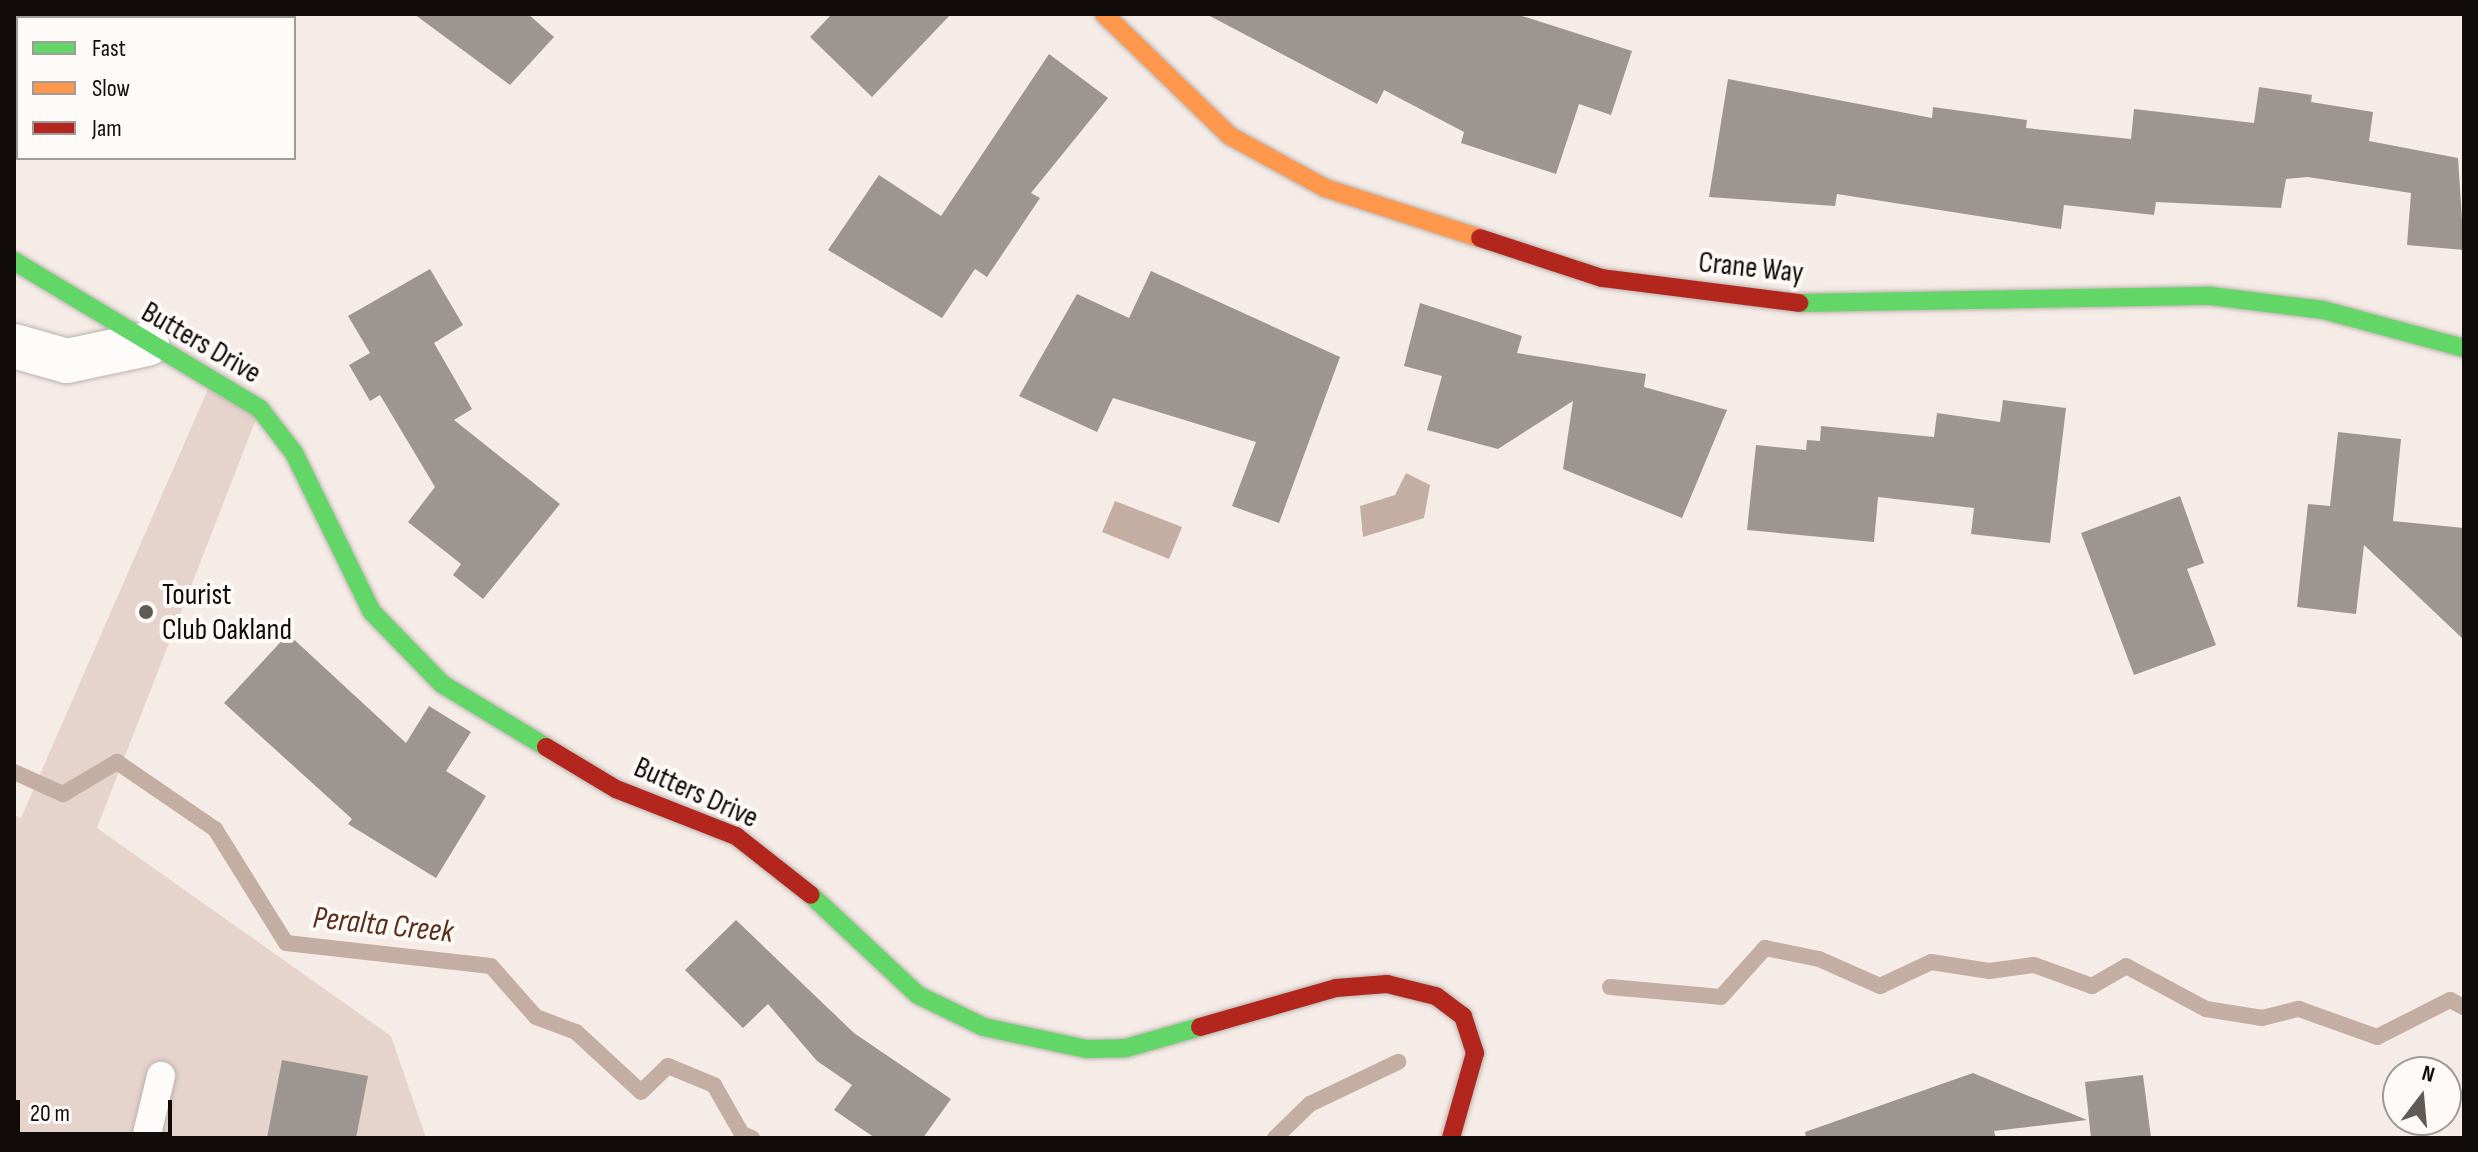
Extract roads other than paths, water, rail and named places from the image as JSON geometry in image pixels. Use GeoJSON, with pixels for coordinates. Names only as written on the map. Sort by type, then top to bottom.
{"type":"FeatureCollection","features":[{"type":"Feature","properties":{"kind":"street","name":"Crane Way"},"geometry":{"type":"LineString","coordinates":[[1104,14],[1230,136],[1325,188],[1602,278],[1779,303],[2211,296],[2323,310],[2464,348]]}},
{"type":"Feature","properties":{"kind":"street","name":"Butters Drive"},"geometry":{"type":"LineString","coordinates":[[14,261],[147,344],[260,409],[294,453],[372,612],[442,684],[616,789],[736,836],[797,880],[858,946],[918,995],[984,1027],[1087,1049],[1126,1048],[1336,988],[1387,984],[1436,996],[1463,1016],[1475,1053],[1451,1138]]}},
{"type":"Feature","properties":{"kind":"street"},"geometry":{"type":"LineString","coordinates":[[14,346],[67,361],[147,344]]}},
{"type":"Feature","properties":{"kind":"lane"},"geometry":{"type":"LineString","coordinates":[[146,1138],[161,1076]]}},
{"type":"Feature","properties":{"kind":"waterway","name":"Peralta Creek"},"geometry":{"type":"LineString","coordinates":[[14,772],[63,794],[117,762],[215,829],[286,943],[491,966],[536,1017],[576,1032],[641,1092],[668,1066],[714,1085],[742,1134],[752,1138]]}},
{"type":"Feature","properties":{"kind":"waterway","name":"Peralta Creek"},"geometry":{"type":"LineString","coordinates":[[1610,987],[1721,997],[1765,948],[1819,959],[1880,986],[1931,962],[1989,971],[2034,965],[2092,986],[2126,966],[2206,1009],[2262,1018],[2299,1009],[2377,1037],[2450,1000],[2464,1007]]}},
{"type":"Feature","properties":{"kind":"waterway","name":"Peralta Creek"},"geometry":{"type":"LineString","coordinates":[[1275,1138],[1310,1104],[1398,1062]]}},
{"type":"Feature","properties":{"kind":"place","name":"Tourist Club Oakland"},"geometry":{"type":"Point","coordinates":[146,612]}}]}
